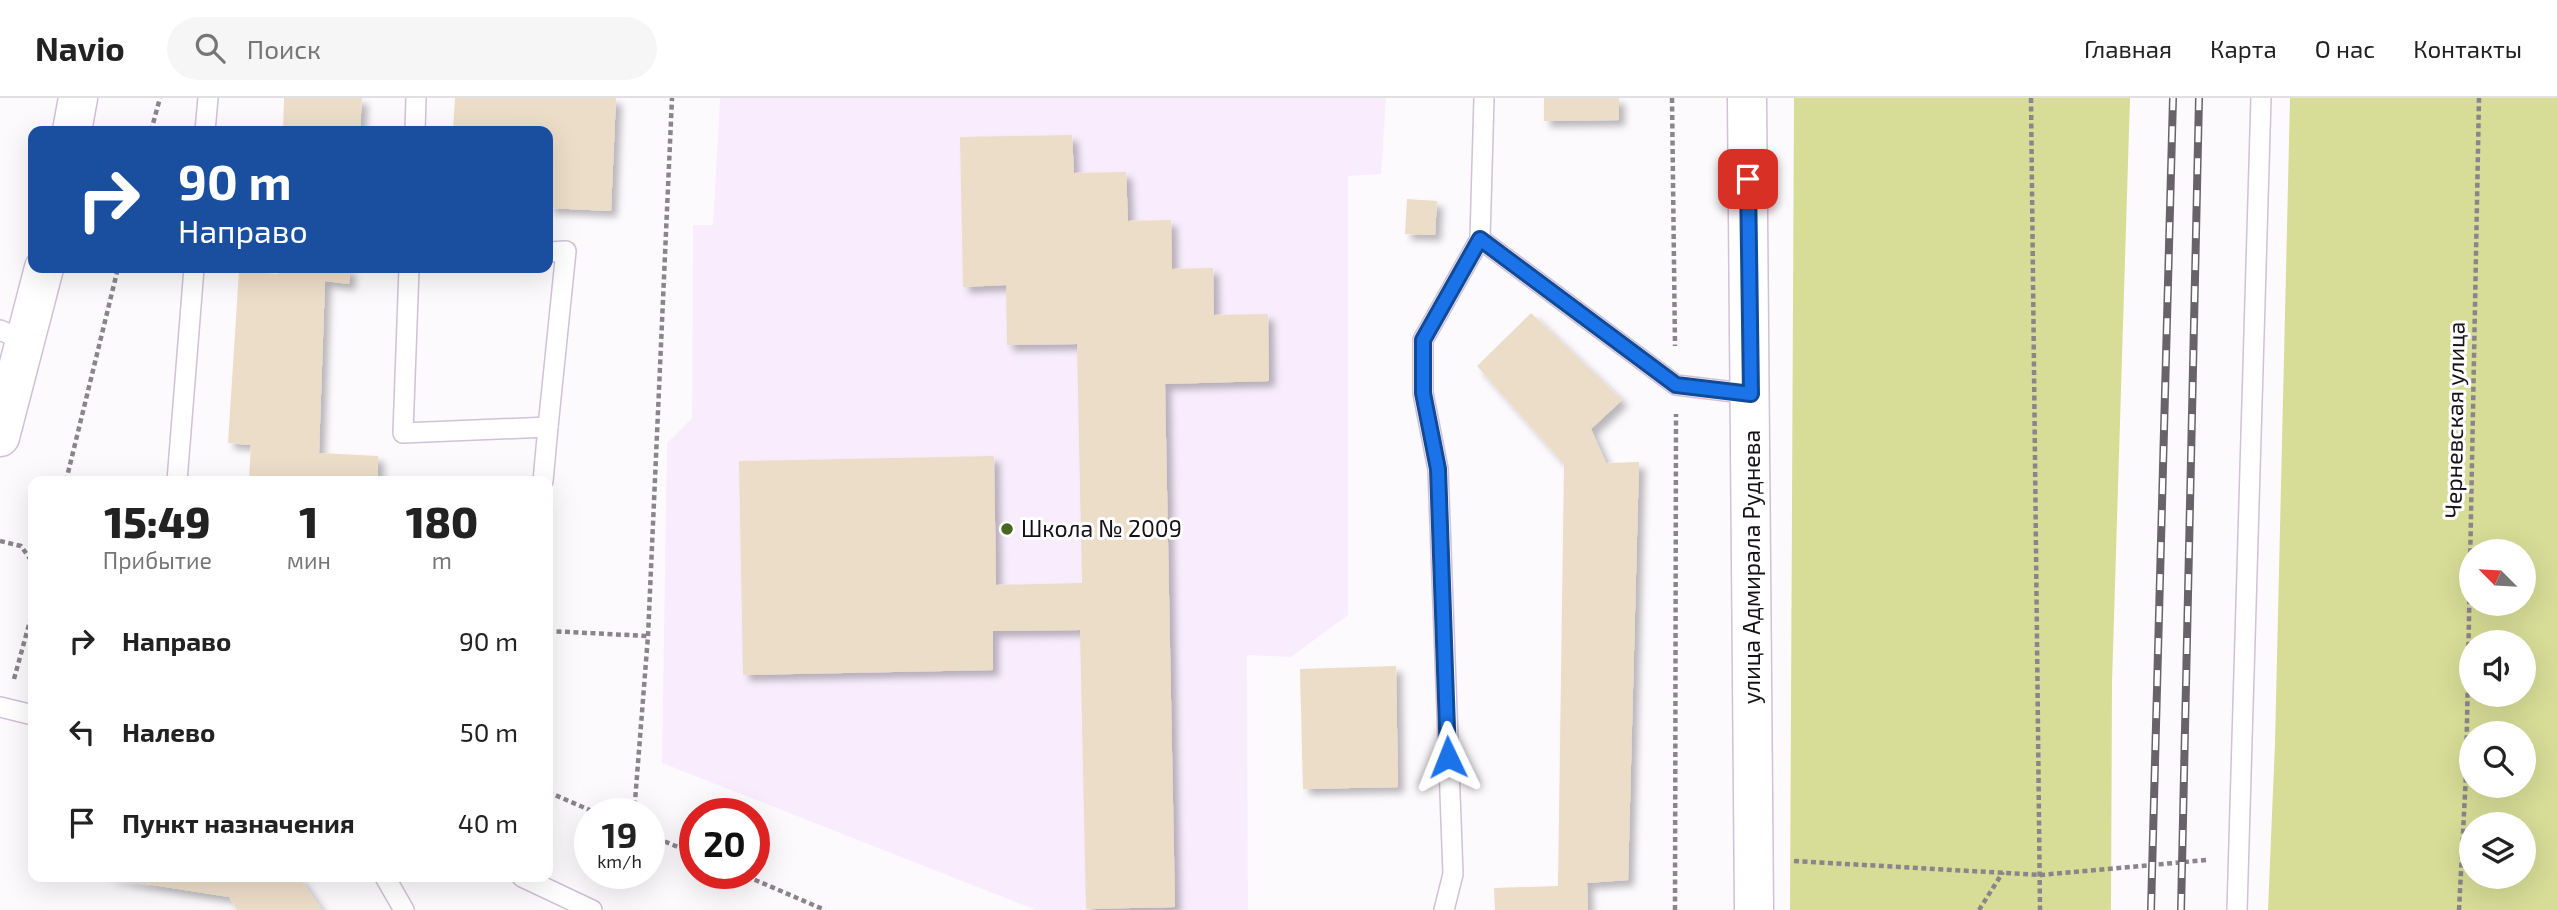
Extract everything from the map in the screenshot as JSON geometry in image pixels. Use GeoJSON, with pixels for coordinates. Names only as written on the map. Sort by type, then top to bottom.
{"type":"FeatureCollection","features":[{"type":"Feature","properties":{"kind":"street"},"geometry":{"type":"LineString","coordinates":[[73,126],[78,98]]}},
{"type":"Feature","properties":{"kind":"street","name":"улица Адмирала Руднева"},"geometry":{"type":"LineString","coordinates":[[1747,98],[1754,910]]}},
{"type":"Feature","properties":{"kind":"street"},"geometry":{"type":"LineString","coordinates":[[0,437],[13,335],[42,273]]}},
{"type":"Feature","properties":{"kind":"lane"},"geometry":{"type":"LineString","coordinates":[[205,126],[208,98]]}},
{"type":"Feature","properties":{"kind":"lane"},"geometry":{"type":"LineString","coordinates":[[415,126],[416,98]]}},
{"type":"Feature","properties":{"kind":"lane"},"geometry":{"type":"LineString","coordinates":[[1444,910],[1454,874],[1438,469],[1423,393],[1423,340],[1480,239],[1484,98]]}},
{"type":"Feature","properties":{"kind":"lane"},"geometry":{"type":"LineString","coordinates":[[2237,910],[2261,98]]}},
{"type":"Feature","properties":{"kind":"lane"},"geometry":{"type":"LineString","coordinates":[[1480,239],[1676,385],[1751,394]]}},
{"type":"Feature","properties":{"kind":"lane"},"geometry":{"type":"LineString","coordinates":[[543,476],[566,251],[553,251]]}},
{"type":"Feature","properties":{"kind":"lane"},"geometry":{"type":"LineString","coordinates":[[177,476],[194,273]]}},
{"type":"Feature","properties":{"kind":"lane"},"geometry":{"type":"LineString","coordinates":[[409,273],[403,433],[548,427]]}},
{"type":"Feature","properties":{"kind":"lane"},"geometry":{"type":"LineString","coordinates":[[3,708],[28,714]]}},
{"type":"Feature","properties":{"kind":"lane"},"geometry":{"type":"LineString","coordinates":[[388,882],[404,910]]}},
{"type":"Feature","properties":{"kind":"lane"},"geometry":{"type":"LineString","coordinates":[[533,882],[592,910]]}},
{"type":"Feature","properties":{"kind":"path"},"geometry":{"type":"LineString","coordinates":[[152,126],[160,98]]}},
{"type":"Feature","properties":{"kind":"path"},"geometry":{"type":"LineString","coordinates":[[635,798],[648,636],[672,98]]}},
{"type":"Feature","properties":{"kind":"path"},"geometry":{"type":"LineString","coordinates":[[1672,98],[1676,385],[1675,910]]}},
{"type":"Feature","properties":{"kind":"path"},"geometry":{"type":"LineString","coordinates":[[2031,98],[2040,910]]}},
{"type":"Feature","properties":{"kind":"path","name":"Черневская улица"},"geometry":{"type":"LineString","coordinates":[[2459,910],[2466,761],[2479,98]]}},
{"type":"Feature","properties":{"kind":"path"},"geometry":{"type":"LineString","coordinates":[[67,476],[117,273]]}},
{"type":"Feature","properties":{"kind":"path"},"geometry":{"type":"LineString","coordinates":[[0,541],[21,546],[28,556]]}},
{"type":"Feature","properties":{"kind":"path"},"geometry":{"type":"LineString","coordinates":[[3,708],[28,626]]}},
{"type":"Feature","properties":{"kind":"path"},"geometry":{"type":"LineString","coordinates":[[553,631],[648,636]]}},
{"type":"Feature","properties":{"kind":"path"},"geometry":{"type":"LineString","coordinates":[[553,794],[574,803]]}},
{"type":"Feature","properties":{"kind":"path"},"geometry":{"type":"LineString","coordinates":[[1754,859],[2041,875],[2239,857]]}},
{"type":"Feature","properties":{"kind":"path"},"geometry":{"type":"LineString","coordinates":[[1979,910],[2004,872]]}},
{"type":"Feature","properties":{"kind":"path"},"geometry":{"type":"LineString","coordinates":[[770,886],[825,910]]}},
{"type":"Feature","properties":{"kind":"shaded area","name":"Школа № 2009"},"geometry":{"type":"Polygon","coordinates":[[[720,98],[1386,98],[1381,174],[1348,176],[1348,615],[1291,657],[1247,655],[1248,910],[1036,910],[770,805],[770,798],[751,798],[662,763],[667,443],[692,418],[693,225],[713,225],[720,98]]]}},
{"type":"Feature","properties":{"kind":"green space"},"geometry":{"type":"Polygon","coordinates":[[[1794,98],[2130,98],[2112,682],[2111,910],[1790,910],[1794,98]]]}},
{"type":"Feature","properties":{"kind":"green space"},"geometry":{"type":"Polygon","coordinates":[[[2290,98],[2557,98],[2557,910],[2268,910],[2275,743],[2290,98]]]}},
{"type":"Feature","properties":{"kind":"building"},"geometry":{"type":"Polygon","coordinates":[[[284,98],[362,98],[360,126],[283,126],[284,98]]]}},
{"type":"Feature","properties":{"kind":"building"},"geometry":{"type":"Polygon","coordinates":[[[455,98],[616,98],[611,211],[553,208],[553,126],[453,126],[455,98]]]}},
{"type":"Feature","properties":{"kind":"building"},"geometry":{"type":"Polygon","coordinates":[[[1544,98],[1619,98],[1619,120],[1544,121],[1544,98]]]}},
{"type":"Feature","properties":{"kind":"building"},"geometry":{"type":"Polygon","coordinates":[[[1072,135],[1074,173],[1126,172],[1128,221],[1171,220],[1172,269],[1213,268],[1214,315],[1268,314],[1269,381],[1165,384],[1175,907],[1086,909],[1080,630],[993,631],[993,670],[743,675],[739,461],[994,456],[996,585],[1082,583],[1077,344],[1007,345],[1006,285],[963,287],[960,137],[1072,135]]]}},
{"type":"Feature","properties":{"kind":"building"},"geometry":{"type":"Polygon","coordinates":[[[1407,199],[1437,201],[1435,235],[1405,234],[1407,199]]]}},
{"type":"Feature","properties":{"kind":"building"},"geometry":{"type":"Polygon","coordinates":[[[239,273],[350,273],[349,284],[325,281],[319,453],[378,456],[378,476],[249,476],[251,445],[228,443],[239,273]]]}},
{"type":"Feature","properties":{"kind":"building"},"geometry":{"type":"Polygon","coordinates":[[[1531,313],[1622,400],[1591,429],[1606,463],[1639,462],[1628,880],[1587,883],[1588,910],[1495,910],[1494,888],[1558,886],[1564,464],[1477,366],[1531,313]]]}},
{"type":"Feature","properties":{"kind":"building"},"geometry":{"type":"Polygon","coordinates":[[[1396,666],[1398,787],[1303,789],[1300,669],[1396,666]]]}},
{"type":"Feature","properties":{"kind":"building"},"geometry":{"type":"Polygon","coordinates":[[[134,882],[302,882],[322,910],[237,910],[229,897],[134,882]]]}},
{"type":"Feature","properties":{"kind":"railway"},"geometry":{"type":"LineString","coordinates":[[2151,910],[2173,98]]}},
{"type":"Feature","properties":{"kind":"railway"},"geometry":{"type":"LineString","coordinates":[[2181,910],[2199,98]]}},
{"type":"Feature","properties":{"kind":"place","name":"Школа № 2009"},"geometry":{"type":"Point","coordinates":[1007,529]}},
{"type":"Feature","properties":{"kind":"route"},"geometry":{"type":"LineString","coordinates":[[1448,757],[1438,469],[1423,393],[1423,340],[1480,239],[1676,385],[1751,394],[1748,179]]}}]}
